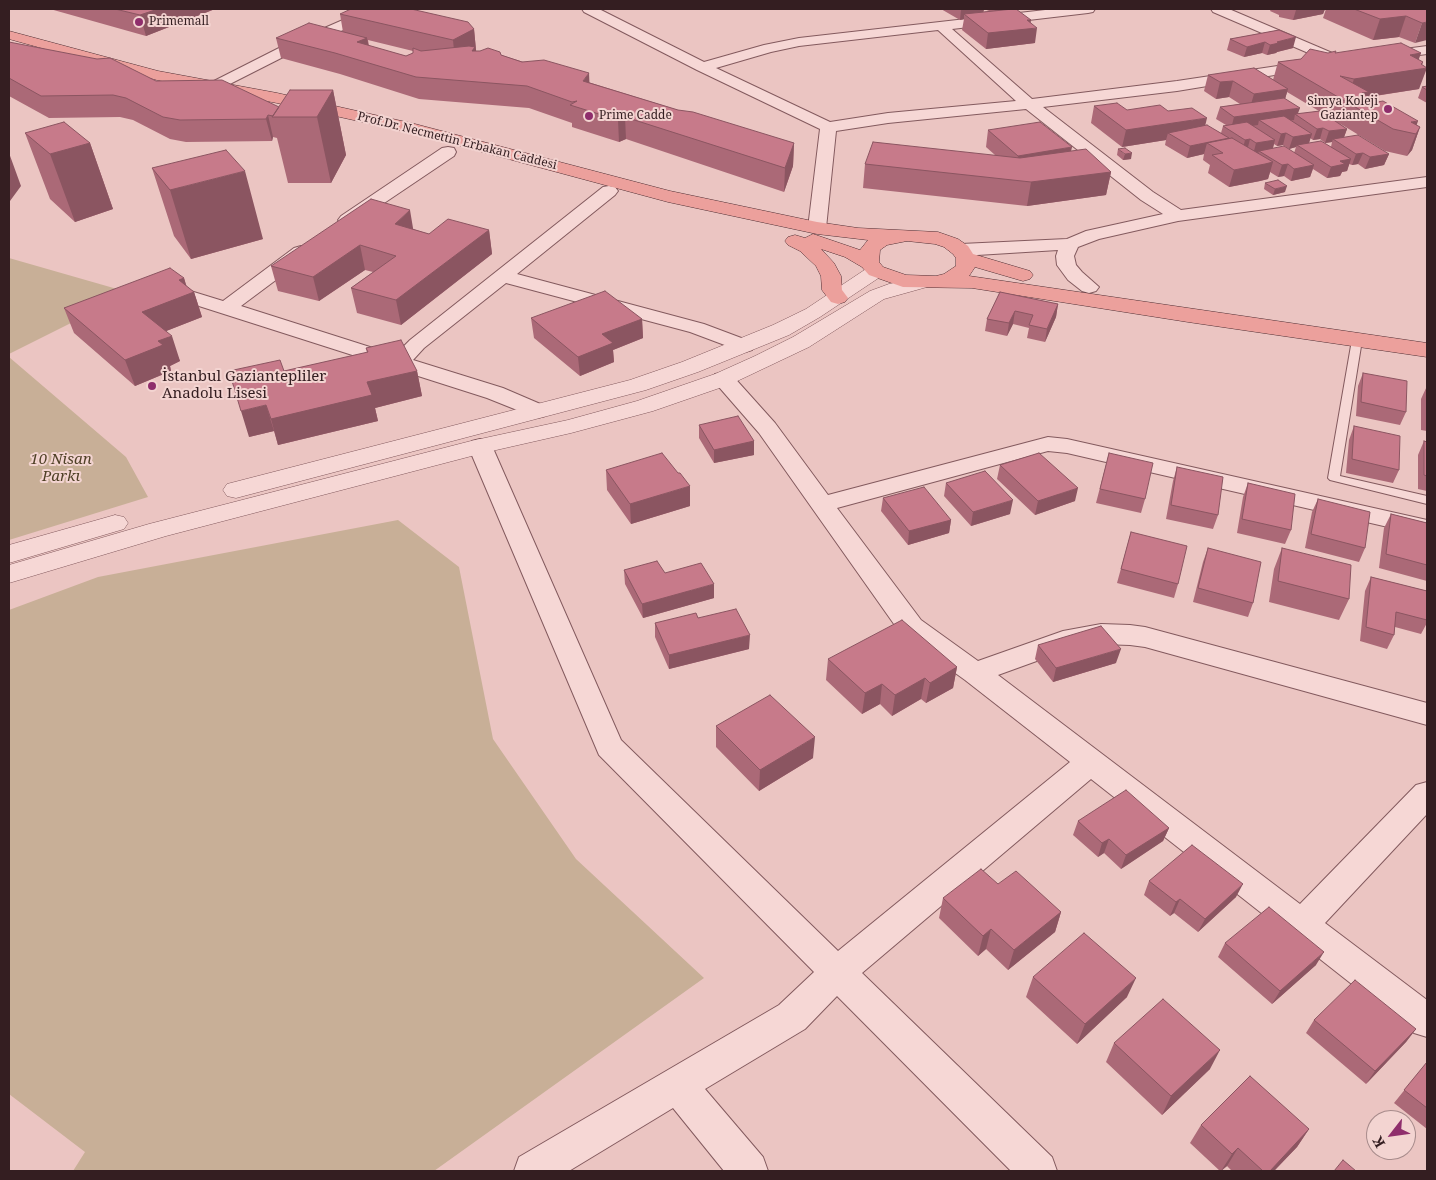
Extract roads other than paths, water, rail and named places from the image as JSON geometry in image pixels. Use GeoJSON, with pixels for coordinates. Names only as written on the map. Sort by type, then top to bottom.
{"type":"FeatureCollection","features":[{"type":"Feature","properties":{"kind":"main road","name":"Prof.Dr. Necmettin Erbakan Caddesi"},"geometry":{"type":"LineString","coordinates":[[9,35],[157,75],[415,129],[668,196],[818,228],[858,234],[907,235]]}},
{"type":"Feature","properties":{"kind":"main road","name":"Prof.Dr. Necmettin Erbakan Caddesi"},"geometry":{"type":"LineString","coordinates":[[9,51],[179,92],[303,116],[826,244],[873,267],[888,277],[903,281],[928,283],[972,282],[1188,316],[1427,350]]}},
{"type":"Feature","properties":{"kind":"main road"},"geometry":{"type":"LineString","coordinates":[[783,233],[807,248],[824,262],[831,276],[832,290],[838,298]]}},
{"type":"Feature","properties":{"kind":"main road"},"geometry":{"type":"LineString","coordinates":[[873,267],[868,255],[871,247],[880,241],[907,235],[938,238],[964,254],[1038,278],[1089,287],[1427,334]]}},
{"type":"Feature","properties":{"kind":"main road"},"geometry":{"type":"LineString","coordinates":[[928,283],[950,279],[961,273],[966,266],[964,254]]}},
{"type":"Feature","properties":{"kind":"street"},"geometry":{"type":"LineString","coordinates":[[215,86],[286,50],[379,9]]}},
{"type":"Feature","properties":{"kind":"street"},"geometry":{"type":"LineString","coordinates":[[589,9],[702,67],[828,127],[888,118],[1029,104],[1177,86],[1339,61],[1427,50]]}},
{"type":"Feature","properties":{"kind":"street"},"geometry":{"type":"LineString","coordinates":[[702,67],[799,42],[1088,9]]}},
{"type":"Feature","properties":{"kind":"street"},"geometry":{"type":"LineString","coordinates":[[1218,9],[1339,61]]}},
{"type":"Feature","properties":{"kind":"street"},"geometry":{"type":"LineString","coordinates":[[940,25],[1029,104],[1147,196],[1178,216]]}},
{"type":"Feature","properties":{"kind":"street"},"geometry":{"type":"LineString","coordinates":[[818,228],[828,127]]}},
{"type":"Feature","properties":{"kind":"street"},"geometry":{"type":"LineString","coordinates":[[334,229],[448,152]]}},
{"type":"Feature","properties":{"kind":"street"},"geometry":{"type":"LineString","coordinates":[[964,254],[1070,244],[1093,235],[1178,216],[1427,182]]}},
{"type":"Feature","properties":{"kind":"street"},"geometry":{"type":"LineString","coordinates":[[399,363],[417,344],[609,191]]}},
{"type":"Feature","properties":{"kind":"street"},"geometry":{"type":"LineString","coordinates":[[938,238],[1093,235]]}},
{"type":"Feature","properties":{"kind":"street"},"geometry":{"type":"LineString","coordinates":[[226,308],[318,240]]}},
{"type":"Feature","properties":{"kind":"street"},"geometry":{"type":"LineString","coordinates":[[1070,244],[1065,256],[1067,266],[1075,276],[1089,287]]}},
{"type":"Feature","properties":{"kind":"street"},"geometry":{"type":"LineString","coordinates":[[9,554],[154,512],[638,385],[745,346],[781,330],[838,298],[873,267]]}},
{"type":"Feature","properties":{"kind":"street"},"geometry":{"type":"LineString","coordinates":[[503,276],[697,328],[745,346]]}},
{"type":"Feature","properties":{"kind":"street"},"geometry":{"type":"LineString","coordinates":[[9,574],[168,528],[480,446],[614,415],[683,394],[723,379],[801,342],[877,295],[896,288],[928,283]]}},
{"type":"Feature","properties":{"kind":"street"},"geometry":{"type":"LineString","coordinates":[[184,295],[495,393],[537,411]]}},
{"type":"Feature","properties":{"kind":"street"},"geometry":{"type":"LineString","coordinates":[[723,379],[767,428],[911,627],[975,673],[1427,1021]]}},
{"type":"Feature","properties":{"kind":"street"},"geometry":{"type":"LineString","coordinates":[[822,504],[1048,444],[1077,448],[1427,528]]}},
{"type":"Feature","properties":{"kind":"street"},"geometry":{"type":"LineString","coordinates":[[480,446],[609,747],[1038,1171]]}},
{"type":"Feature","properties":{"kind":"street"},"geometry":{"type":"LineString","coordinates":[[975,673],[1062,641],[1101,634],[1130,635],[1145,637],[1427,714]]}},
{"type":"Feature","properties":{"kind":"street"},"geometry":{"type":"LineString","coordinates":[[533,1171],[679,1086],[792,1017],[837,973],[1090,763]]}},
{"type":"Feature","properties":{"kind":"street"},"geometry":{"type":"LineString","coordinates":[[1302,925],[1427,794]]}},
{"type":"Feature","properties":{"kind":"street"},"geometry":{"type":"LineString","coordinates":[[679,1086],[750,1171]]}},
{"type":"Feature","properties":{"kind":"lane"},"geometry":{"type":"LineString","coordinates":[[1357,340],[1334,478],[1427,500]]}},
{"type":"Feature","properties":{"kind":"place","name":"Primemall"},"geometry":{"type":"Point","coordinates":[139,22]}},
{"type":"Feature","properties":{"kind":"place","name":"Simya Koleji Gaziantep"},"geometry":{"type":"Point","coordinates":[1388,109]}},
{"type":"Feature","properties":{"kind":"place","name":"Prime Cadde"},"geometry":{"type":"Point","coordinates":[589,116]}},
{"type":"Feature","properties":{"kind":"place","name":"İstanbul Gaziantepliler Anadolu Lisesi"},"geometry":{"type":"Point","coordinates":[152,386]}},
{"type":"Feature","properties":{"kind":"park label","name":"10 Nisan Parkı"},"geometry":{"type":"Point","coordinates":[61,468]}}]}
